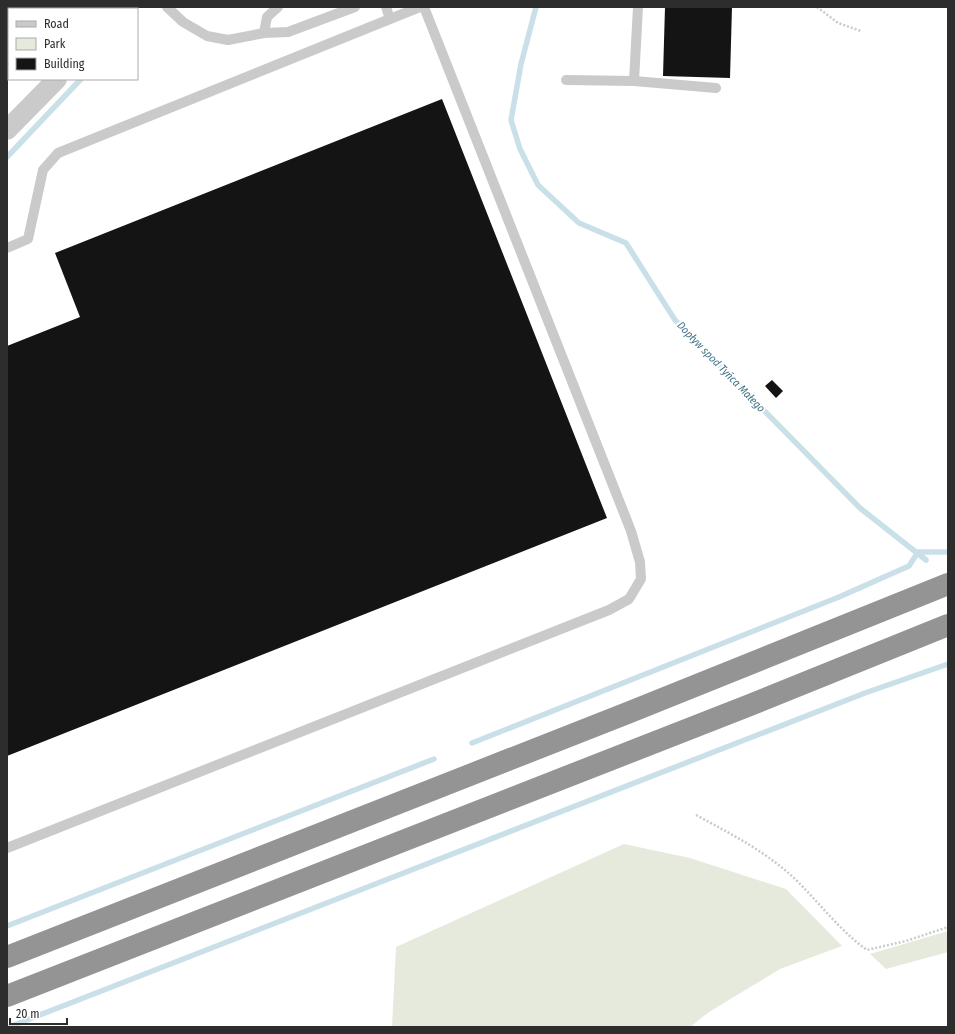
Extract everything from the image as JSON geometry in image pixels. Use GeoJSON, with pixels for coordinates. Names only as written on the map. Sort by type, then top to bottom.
{"type":"FeatureCollection","features":[{"type":"Feature","properties":{"kind":"highway"},"geometry":{"type":"LineString","coordinates":[[7,957],[623,715],[948,584]]}},
{"type":"Feature","properties":{"kind":"highway"},"geometry":{"type":"LineString","coordinates":[[7,996],[750,705],[948,624]]}},
{"type":"Feature","properties":{"kind":"street"},"geometry":{"type":"LineString","coordinates":[[7,130],[56,80]]}},
{"type":"Feature","properties":{"kind":"lane"},"geometry":{"type":"LineString","coordinates":[[167,7],[183,22],[207,36],[228,40],[264,33],[288,32],[355,7]]}},
{"type":"Feature","properties":{"kind":"lane"},"geometry":{"type":"LineString","coordinates":[[264,33],[267,17],[278,7]]}},
{"type":"Feature","properties":{"kind":"lane"},"geometry":{"type":"LineString","coordinates":[[386,7],[390,19]]}},
{"type":"Feature","properties":{"kind":"lane"},"geometry":{"type":"LineString","coordinates":[[7,248],[28,239],[36,211],[44,170],[58,153],[420,7]]}},
{"type":"Feature","properties":{"kind":"lane"},"geometry":{"type":"LineString","coordinates":[[7,848],[609,610],[629,599],[641,579],[640,562],[631,531],[424,7]]}},
{"type":"Feature","properties":{"kind":"lane"},"geometry":{"type":"LineString","coordinates":[[634,81],[638,7]]}},
{"type":"Feature","properties":{"kind":"lane"},"geometry":{"type":"LineString","coordinates":[[566,80],[634,81],[716,88]]}},
{"type":"Feature","properties":{"kind":"path"},"geometry":{"type":"LineString","coordinates":[[817,7],[838,23],[861,31]]}},
{"type":"Feature","properties":{"kind":"path"},"geometry":{"type":"LineString","coordinates":[[696,815],[764,852],[793,878],[852,939],[867,950],[906,941],[948,927]]}},
{"type":"Feature","properties":{"kind":"green space"},"geometry":{"type":"Polygon","coordinates":[[[624,844],[690,858],[786,889],[842,946],[780,969],[709,1012],[690,1027],[392,1027],[396,947],[624,844]]]}},
{"type":"Feature","properties":{"kind":"green space"},"geometry":{"type":"Polygon","coordinates":[[[948,931],[948,952],[886,969],[870,954],[948,931]]]}},
{"type":"Feature","properties":{"kind":"building"},"geometry":{"type":"Polygon","coordinates":[[[665,7],[732,7],[730,78],[663,76],[665,7]]]}},
{"type":"Feature","properties":{"kind":"building"},"geometry":{"type":"Polygon","coordinates":[[[442,99],[607,518],[7,756],[7,346],[80,317],[55,253],[442,99]]]}},
{"type":"Feature","properties":{"kind":"building"},"geometry":{"type":"Polygon","coordinates":[[[772,380],[783,391],[776,398],[765,386],[772,380]]]}},
{"type":"Feature","properties":{"kind":"waterway","name":"Dopływ spod Tyńca Małego"},"geometry":{"type":"LineString","coordinates":[[536,7],[521,64],[511,120],[520,149],[538,185],[579,223],[626,243],[675,320],[860,508],[926,560]]}},
{"type":"Feature","properties":{"kind":"waterway"},"geometry":{"type":"LineString","coordinates":[[7,157],[80,80]]}},
{"type":"Feature","properties":{"kind":"waterway"},"geometry":{"type":"LineString","coordinates":[[918,552],[948,552]]}},
{"type":"Feature","properties":{"kind":"waterway"},"geometry":{"type":"LineString","coordinates":[[472,743],[839,597],[909,566],[918,552]]}},
{"type":"Feature","properties":{"kind":"waterway"},"geometry":{"type":"LineString","coordinates":[[9,1027],[865,693],[948,664]]}},
{"type":"Feature","properties":{"kind":"waterway"},"geometry":{"type":"LineString","coordinates":[[7,926],[434,759]]}}]}
